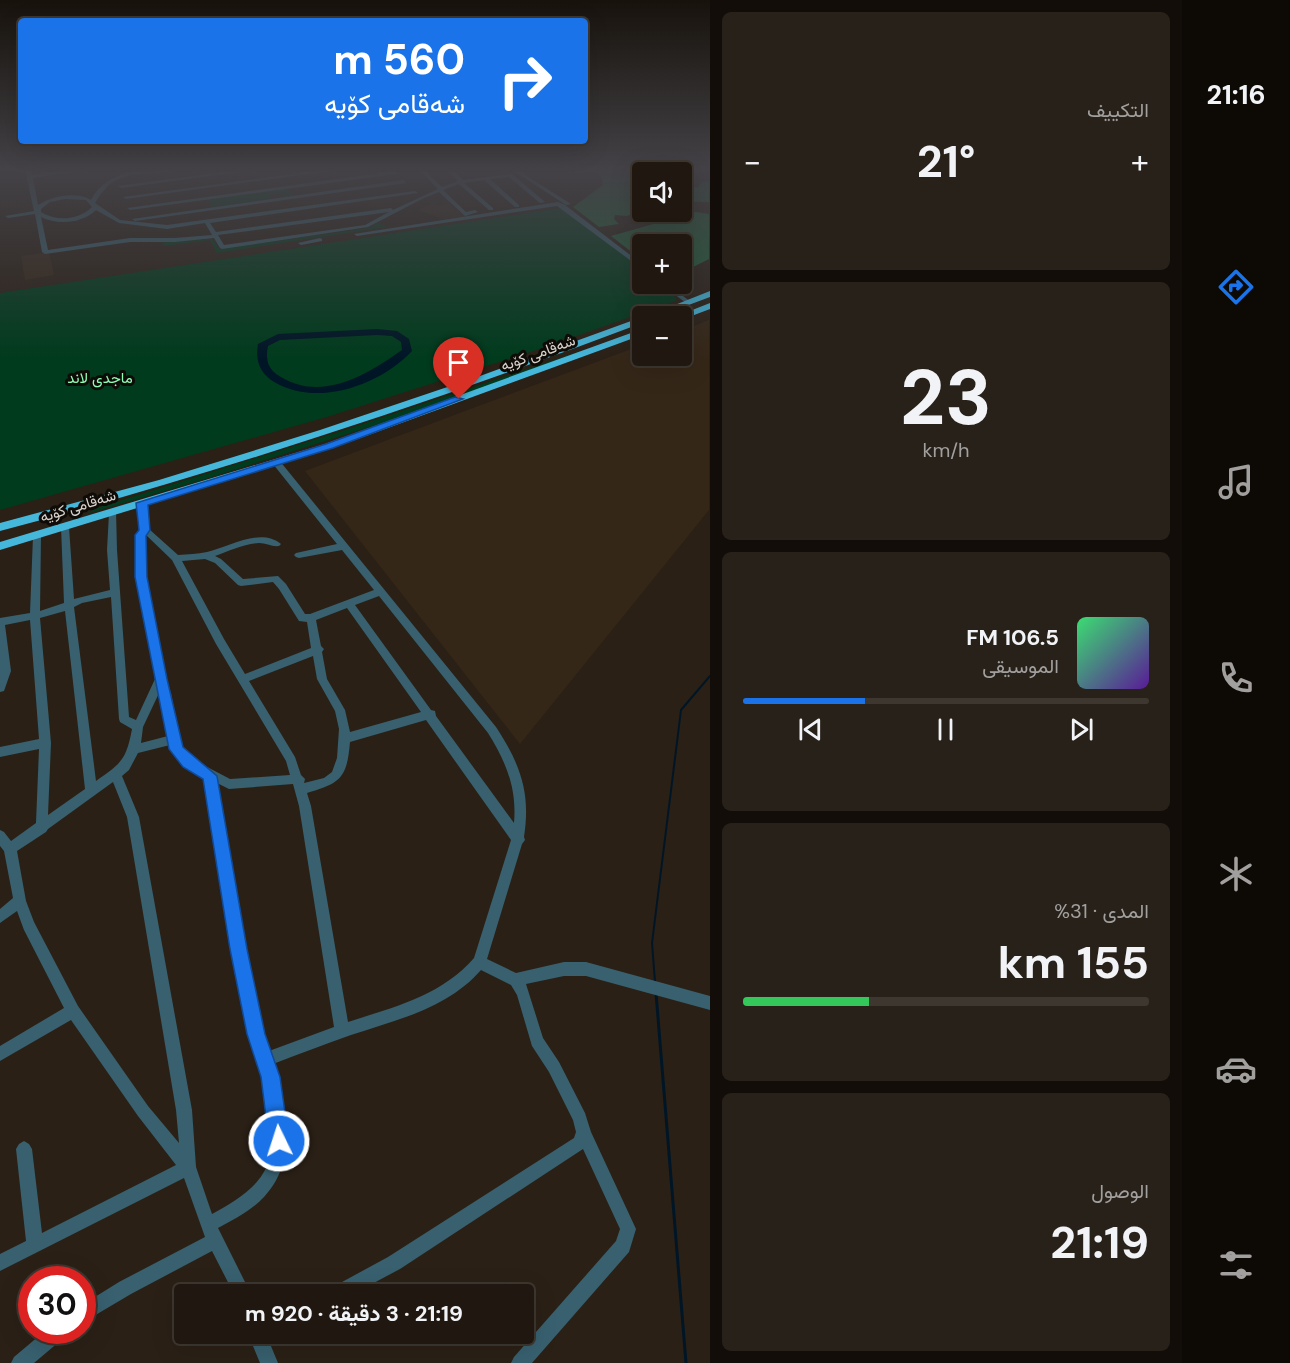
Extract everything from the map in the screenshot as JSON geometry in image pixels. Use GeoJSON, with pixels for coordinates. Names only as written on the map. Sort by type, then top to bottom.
{"type":"FeatureCollection","features":[{"type":"Feature","properties":{"kind":"highway"},"geometry":{"type":"LineString","coordinates":[[679,306],[710,294]]}},
{"type":"Feature","properties":{"kind":"highway"},"geometry":{"type":"LineString","coordinates":[[692,313],[710,306]]}},
{"type":"Feature","properties":{"kind":"highway","name":"شەقامی کۆیە"},"geometry":{"type":"LineString","coordinates":[[0,527],[84,505],[409,405],[632,324]]}},
{"type":"Feature","properties":{"kind":"highway","name":"شەقامی کۆیە"},"geometry":{"type":"LineString","coordinates":[[0,546],[329,446],[632,336]]}},
{"type":"Feature","properties":{"kind":"highway"},"geometry":{"type":"LineString","coordinates":[[598,337],[610,345]]}},
{"type":"Feature","properties":{"kind":"highway"},"geometry":{"type":"LineString","coordinates":[[84,505],[80,509],[80,516],[94,519]]}},
{"type":"Feature","properties":{"kind":"highway"},"geometry":{"type":"LineString","coordinates":[[0,538],[47,526],[52,520],[48,517],[35,518]]}},
{"type":"Feature","properties":{"kind":"street"},"geometry":{"type":"LineString","coordinates":[[41,233],[45,252],[130,240],[175,240],[231,233]]}},
{"type":"Feature","properties":{"kind":"street"},"geometry":{"type":"LineString","coordinates":[[215,235],[222,247],[333,233]]}},
{"type":"Feature","properties":{"kind":"street"},"geometry":{"type":"LineString","coordinates":[[301,243],[326,234],[336,238],[371,233]]}},
{"type":"Feature","properties":{"kind":"street"},"geometry":{"type":"LineString","coordinates":[[596,233],[632,260]]}},
{"type":"Feature","properties":{"kind":"street"},"geometry":{"type":"LineString","coordinates":[[606,233],[632,252]]}},
{"type":"Feature","properties":{"kind":"street"},"geometry":{"type":"LineString","coordinates":[[680,294],[692,301]]}},
{"type":"Feature","properties":{"kind":"street"},"geometry":{"type":"LineString","coordinates":[[684,294],[692,301]]}},
{"type":"Feature","properties":{"kind":"street"},"geometry":{"type":"LineString","coordinates":[[265,1060],[342,1031],[389,1017],[450,989],[470,975],[479,962],[519,840],[522,802],[512,761],[492,730],[276,462]]}},
{"type":"Feature","properties":{"kind":"street"},"geometry":{"type":"LineString","coordinates":[[142,503],[145,530],[176,558],[220,641],[291,760],[300,784],[342,1031]]}},
{"type":"Feature","properties":{"kind":"street"},"geometry":{"type":"LineString","coordinates":[[113,513],[112,550],[124,719],[138,727]]}},
{"type":"Feature","properties":{"kind":"street"},"geometry":{"type":"LineString","coordinates":[[65,527],[69,605],[91,790]]}},
{"type":"Feature","properties":{"kind":"street"},"geometry":{"type":"LineString","coordinates":[[145,530],[141,535],[141,577],[160,679],[166,693],[173,740],[176,749],[188,762],[210,776],[229,784],[327,782],[336,776],[345,738],[340,710],[322,679],[318,659],[319,649],[311,618]]}},
{"type":"Feature","properties":{"kind":"street"},"geometry":{"type":"LineString","coordinates":[[37,536],[34,616],[45,743],[42,828]]}},
{"type":"Feature","properties":{"kind":"street"},"geometry":{"type":"LineString","coordinates":[[176,558],[206,556],[240,544],[271,541],[276,544]]}},
{"type":"Feature","properties":{"kind":"street"},"geometry":{"type":"LineString","coordinates":[[299,555],[344,546]]}},
{"type":"Feature","properties":{"kind":"street"},"geometry":{"type":"LineString","coordinates":[[206,556],[218,561],[242,583],[275,578],[280,582],[292,608],[302,618],[311,618],[381,592]]}},
{"type":"Feature","properties":{"kind":"street"},"geometry":{"type":"LineString","coordinates":[[0,688],[6,671],[0,623],[34,616],[80,600],[116,592]]}},
{"type":"Feature","properties":{"kind":"street"},"geometry":{"type":"LineString","coordinates":[[349,604],[431,714],[519,840]]}},
{"type":"Feature","properties":{"kind":"street"},"geometry":{"type":"LineString","coordinates":[[244,679],[319,649]]}},
{"type":"Feature","properties":{"kind":"street"},"geometry":{"type":"LineString","coordinates":[[10,849],[125,767],[134,749],[138,727],[160,679]]}},
{"type":"Feature","properties":{"kind":"street"},"geometry":{"type":"LineString","coordinates":[[345,738],[431,714]]}},
{"type":"Feature","properties":{"kind":"street"},"geometry":{"type":"LineString","coordinates":[[134,749],[173,740]]}},
{"type":"Feature","properties":{"kind":"street"},"geometry":{"type":"LineString","coordinates":[[0,752],[45,743]]}},
{"type":"Feature","properties":{"kind":"street"},"geometry":{"type":"LineString","coordinates":[[115,774],[133,817],[184,1110],[188,1167],[208,1225],[238,1284]]}},
{"type":"Feature","properties":{"kind":"street"},"geometry":{"type":"LineString","coordinates":[[208,1225],[254,1198],[276,1163],[279,1141],[276,1110],[265,1060],[256,1034],[238,949],[210,776]]}},
{"type":"Feature","properties":{"kind":"street"},"geometry":{"type":"LineString","coordinates":[[0,836],[10,849],[20,901],[29,926],[73,1011],[143,1111],[188,1167]]}},
{"type":"Feature","properties":{"kind":"street"},"geometry":{"type":"LineString","coordinates":[[0,917],[20,901]]}},
{"type":"Feature","properties":{"kind":"street"},"geometry":{"type":"LineString","coordinates":[[479,962],[516,980],[523,992],[537,1041],[554,1067],[580,1118],[584,1133],[628,1229],[623,1246],[520,1363]]}},
{"type":"Feature","properties":{"kind":"street"},"geometry":{"type":"LineString","coordinates":[[516,980],[564,969],[586,969],[710,1003]]}},
{"type":"Feature","properties":{"kind":"street"},"geometry":{"type":"LineString","coordinates":[[0,1054],[73,1011]]}},
{"type":"Feature","properties":{"kind":"street"},"geometry":{"type":"LineString","coordinates":[[355,1284],[394,1263],[579,1143],[584,1133]]}},
{"type":"Feature","properties":{"kind":"street"},"geometry":{"type":"LineString","coordinates":[[24,1149],[35,1246]]}},
{"type":"Feature","properties":{"kind":"street"},"geometry":{"type":"LineString","coordinates":[[0,1263],[188,1167]]}},
{"type":"Feature","properties":{"kind":"street"},"geometry":{"type":"LineString","coordinates":[[96,1306],[125,1288],[215,1241]]}},
{"type":"Feature","properties":{"kind":"street"},"geometry":{"type":"LineString","coordinates":[[29,1359],[45,1344]]}},
{"type":"Feature","properties":{"kind":"street"},"geometry":{"type":"LineString","coordinates":[[264,1344],[269,1363]]}},
{"type":"Feature","properties":{"kind":"shaded area"},"geometry":{"type":"Polygon","coordinates":[[[49,252],[54,275],[25,280],[21,256],[49,252]]]}},
{"type":"Feature","properties":{"kind":"shaded area"},"geometry":{"type":"Polygon","coordinates":[[[709,320],[709,510],[520,744],[305,471],[632,349],[632,366],[692,366],[692,327],[709,320]]]}},
{"type":"Feature","properties":{"kind":"green space"},"geometry":{"type":"Polygon","coordinates":[[[350,233],[217,253],[210,240],[165,246],[163,243],[154,243],[212,239],[220,249],[350,233]]]}},
{"type":"Feature","properties":{"kind":"green space","name":"ماجدی لاند"},"geometry":{"type":"Polygon","coordinates":[[[399,233],[594,233],[632,261],[632,294],[672,294],[677,299],[661,306],[632,306],[632,316],[546,347],[330,416],[0,510],[0,293],[399,233]]]}},
{"type":"Feature","properties":{"kind":"green space"},"geometry":{"type":"Polygon","coordinates":[[[623,233],[709,233],[709,259],[692,268],[692,234],[632,234],[632,252],[611,236],[623,233]]]}},
{"type":"Feature","properties":{"kind":"green space"},"geometry":{"type":"Polygon","coordinates":[[[593,347],[458,399],[86,514],[97,508],[342,431],[593,347]]]}},
{"type":"Feature","properties":{"kind":"waterway"},"geometry":{"type":"LineString","coordinates":[[377,332],[394,333],[406,341],[407,351],[378,371],[344,386],[309,391],[292,387],[276,379],[263,364],[261,355],[263,344],[278,337],[377,332]]}},
{"type":"Feature","properties":{"kind":"waterway"},"geometry":{"type":"LineString","coordinates":[[655,982],[652,943],[681,710],[710,676]]}},
{"type":"Feature","properties":{"kind":"waterway"},"geometry":{"type":"LineString","coordinates":[[656,993],[686,1363]]}},
{"type":"Feature","properties":{"kind":"route"},"geometry":{"type":"LineString","coordinates":[[279,1141],[270,1077],[256,1034],[238,949],[215,824],[210,776],[188,762],[176,749],[173,740],[171,718],[166,693],[160,679],[141,577],[141,535],[145,530],[142,503],[329,446],[459,399]]}}]}
